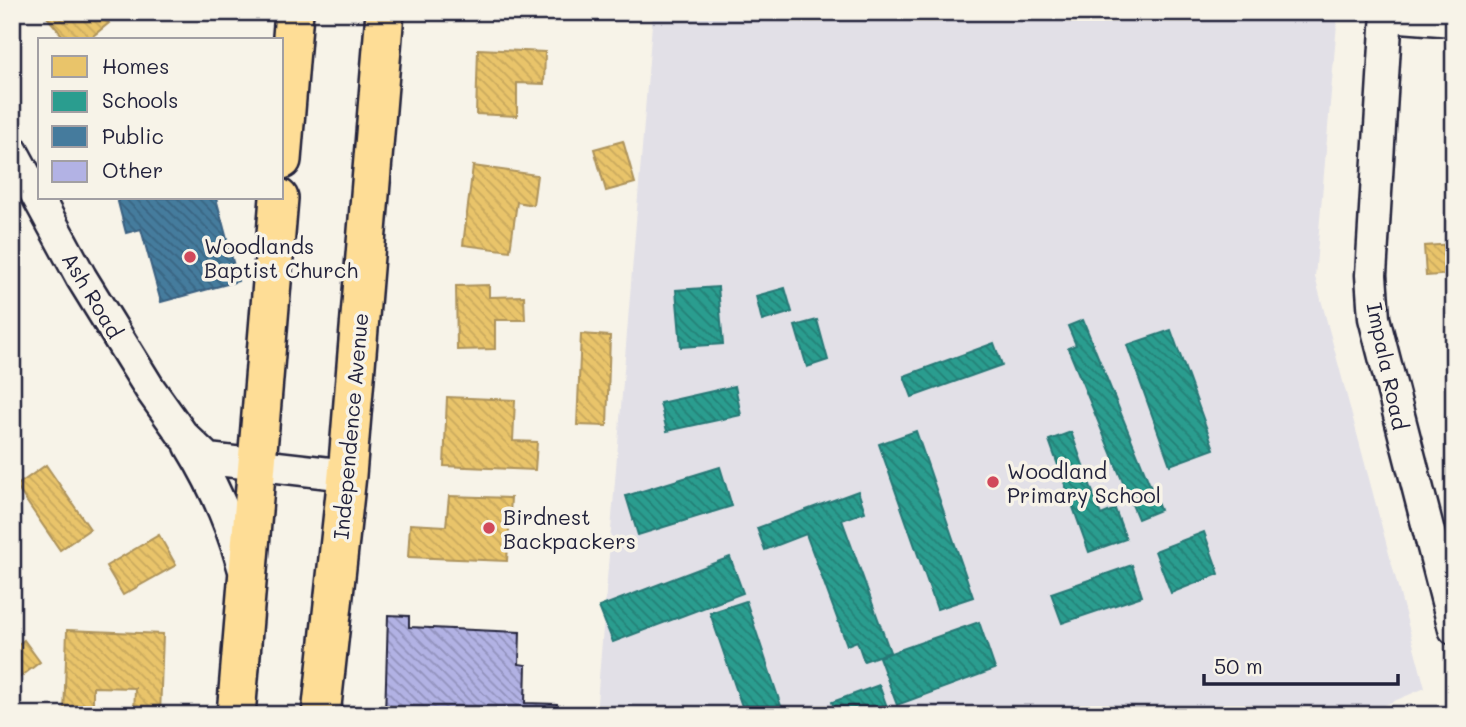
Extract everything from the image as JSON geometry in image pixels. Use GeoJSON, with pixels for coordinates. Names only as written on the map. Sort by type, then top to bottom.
{"type":"FeatureCollection","features":[{"type":"Feature","properties":{"kind":"main road"},"geometry":{"type":"LineString","coordinates":[[284,135],[294,12]]}},
{"type":"Feature","properties":{"kind":"main road","name":"Independence Avenue"},"geometry":{"type":"LineString","coordinates":[[321,715],[347,475],[385,12]]}},
{"type":"Feature","properties":{"kind":"main road"},"geometry":{"type":"LineString","coordinates":[[236,715],[279,200]]}},
{"type":"Feature","properties":{"kind":"street"},"geometry":{"type":"LineString","coordinates":[[1387,14],[1454,22]]}},
{"type":"Feature","properties":{"kind":"street","name":"Impala Road"},"geometry":{"type":"LineString","coordinates":[[1387,14],[1371,275],[1374,318],[1454,629]]}},
{"type":"Feature","properties":{"kind":"street","name":"Ash Road"},"geometry":{"type":"LineString","coordinates":[[12,150],[38,198]]}},
{"type":"Feature","properties":{"kind":"street","name":"Ash Road"},"geometry":{"type":"LineString","coordinates":[[39,200],[81,277],[150,389],[211,479],[233,529],[247,580]]}},
{"type":"Feature","properties":{"kind":"street","name":"Ash Road"},"geometry":{"type":"LineString","coordinates":[[182,434],[208,458],[347,475]]}},
{"type":"Feature","properties":{"kind":"shaded area","name":"Woodland Primary School"},"geometry":{"type":"Polygon","coordinates":[[[653,12],[1338,12],[1315,277],[1425,688],[1361,715],[596,715],[653,12]]]}},
{"type":"Feature","properties":{"kind":"building: Homes"},"geometry":{"type":"Polygon","coordinates":[[[51,12],[101,12],[109,23],[90,38],[64,38],[46,16],[51,12]]]}},
{"type":"Feature","properties":{"kind":"building: Homes"},"geometry":{"type":"Polygon","coordinates":[[[478,49],[545,52],[544,84],[517,83],[517,116],[476,114],[478,49]]]}},
{"type":"Feature","properties":{"kind":"building: Homes"},"geometry":{"type":"Polygon","coordinates":[[[623,141],[635,183],[606,191],[594,149],[623,141]]]}},
{"type":"Feature","properties":{"kind":"building: Homes"},"geometry":{"type":"Polygon","coordinates":[[[473,166],[537,175],[533,205],[517,202],[510,251],[463,245],[473,166]]]}},
{"type":"Feature","properties":{"kind":"building: Homes"},"geometry":{"type":"Polygon","coordinates":[[[1454,244],[1454,274],[1426,276],[1424,246],[1454,244]]]}},
{"type":"Feature","properties":{"kind":"building: Homes"},"geometry":{"type":"Polygon","coordinates":[[[489,285],[489,297],[524,296],[525,320],[495,320],[495,349],[457,350],[456,286],[489,285]]]}},
{"type":"Feature","properties":{"kind":"building: Homes"},"geometry":{"type":"Polygon","coordinates":[[[581,334],[610,336],[607,426],[577,425],[581,334]]]}},
{"type":"Feature","properties":{"kind":"building: Homes"},"geometry":{"type":"Polygon","coordinates":[[[447,397],[515,400],[513,441],[537,442],[535,470],[444,466],[447,397]]]}},
{"type":"Feature","properties":{"kind":"building: Homes"},"geometry":{"type":"Polygon","coordinates":[[[46,465],[90,529],[60,550],[16,486],[46,465]]]}},
{"type":"Feature","properties":{"kind":"building: Homes"},"geometry":{"type":"Polygon","coordinates":[[[449,496],[511,498],[507,561],[408,557],[410,524],[446,526],[449,496]]]}},
{"type":"Feature","properties":{"kind":"building: Homes"},"geometry":{"type":"Polygon","coordinates":[[[159,535],[176,565],[123,595],[106,566],[159,535]]]}},
{"type":"Feature","properties":{"kind":"building: Homes"},"geometry":{"type":"Polygon","coordinates":[[[67,630],[163,634],[160,715],[134,715],[135,688],[93,687],[93,715],[64,715],[67,630]]]}},
{"type":"Feature","properties":{"kind":"building: Homes"},"geometry":{"type":"Polygon","coordinates":[[[24,640],[40,662],[15,681],[12,677],[12,649],[24,640]]]}},
{"type":"Feature","properties":{"kind":"building: Schools"},"geometry":{"type":"Polygon","coordinates":[[[718,287],[723,344],[681,347],[676,290],[718,287]]]}},
{"type":"Feature","properties":{"kind":"building: Schools"},"geometry":{"type":"Polygon","coordinates":[[[785,288],[792,312],[762,321],[756,296],[785,288]]]}},
{"type":"Feature","properties":{"kind":"building: Schools"},"geometry":{"type":"Polygon","coordinates":[[[817,320],[828,360],[807,367],[795,326],[817,320]]]}},
{"type":"Feature","properties":{"kind":"building: Schools"},"geometry":{"type":"Polygon","coordinates":[[[1083,320],[1160,510],[1138,519],[1068,348],[1076,345],[1068,326],[1083,320]]]}},
{"type":"Feature","properties":{"kind":"building: Schools"},"geometry":{"type":"Polygon","coordinates":[[[1171,330],[1214,449],[1170,465],[1127,345],[1171,330]]]}},
{"type":"Feature","properties":{"kind":"building: Schools"},"geometry":{"type":"Polygon","coordinates":[[[994,343],[1002,365],[912,397],[904,376],[994,343]]]}},
{"type":"Feature","properties":{"kind":"building: Schools"},"geometry":{"type":"Polygon","coordinates":[[[735,386],[741,415],[667,431],[660,403],[735,386]]]}},
{"type":"Feature","properties":{"kind":"building: Schools"},"geometry":{"type":"Polygon","coordinates":[[[916,431],[973,597],[937,609],[879,444],[916,431]]]}},
{"type":"Feature","properties":{"kind":"building: Schools"},"geometry":{"type":"Polygon","coordinates":[[[1071,432],[1101,515],[1115,509],[1126,539],[1089,552],[1049,440],[1071,432]]]}},
{"type":"Feature","properties":{"kind":"building: Schools"},"geometry":{"type":"Polygon","coordinates":[[[720,467],[732,506],[638,535],[626,496],[720,467]]]}},
{"type":"Feature","properties":{"kind":"building: Schools"},"geometry":{"type":"Polygon","coordinates":[[[858,491],[865,512],[842,520],[890,652],[864,661],[857,641],[847,645],[806,534],[765,550],[757,528],[858,491]]]}},
{"type":"Feature","properties":{"kind":"building: Schools"},"geometry":{"type":"Polygon","coordinates":[[[1204,532],[1219,574],[1171,593],[1155,551],[1204,532]]]}},
{"type":"Feature","properties":{"kind":"building: Schools"},"geometry":{"type":"Polygon","coordinates":[[[730,557],[743,593],[613,642],[599,607],[730,557]]]}},
{"type":"Feature","properties":{"kind":"building: Schools"},"geometry":{"type":"Polygon","coordinates":[[[1132,565],[1142,596],[1062,623],[1051,593],[1132,565]]]}},
{"type":"Feature","properties":{"kind":"building: Schools"},"geometry":{"type":"Polygon","coordinates":[[[746,601],[784,715],[745,715],[710,613],[746,601]]]}},
{"type":"Feature","properties":{"kind":"building: Schools"},"geometry":{"type":"Polygon","coordinates":[[[979,622],[995,669],[897,705],[879,657],[979,622]]]}},
{"type":"Feature","properties":{"kind":"building: Schools"},"geometry":{"type":"Polygon","coordinates":[[[879,685],[890,715],[836,715],[832,702],[879,685]]]}},
{"type":"Feature","properties":{"kind":"building: Public","name":"Woodlands Baptist Church"},"geometry":{"type":"Polygon","coordinates":[[[118,200],[217,200],[238,281],[161,302],[141,229],[126,233],[118,200]]]}},
{"type":"Feature","properties":{"kind":"building: Other"},"geometry":{"type":"Polygon","coordinates":[[[388,615],[409,616],[409,627],[520,632],[519,664],[526,665],[525,703],[557,704],[556,715],[385,715],[388,615]]]}},
{"type":"Feature","properties":{"kind":"place","name":"Woodlands Baptist Church"},"geometry":{"type":"Point","coordinates":[190,257]}},
{"type":"Feature","properties":{"kind":"place","name":"Woodland Primary School"},"geometry":{"type":"Point","coordinates":[993,482]}},
{"type":"Feature","properties":{"kind":"place","name":"Birdnest Backpackers"},"geometry":{"type":"Point","coordinates":[489,528]}}]}
